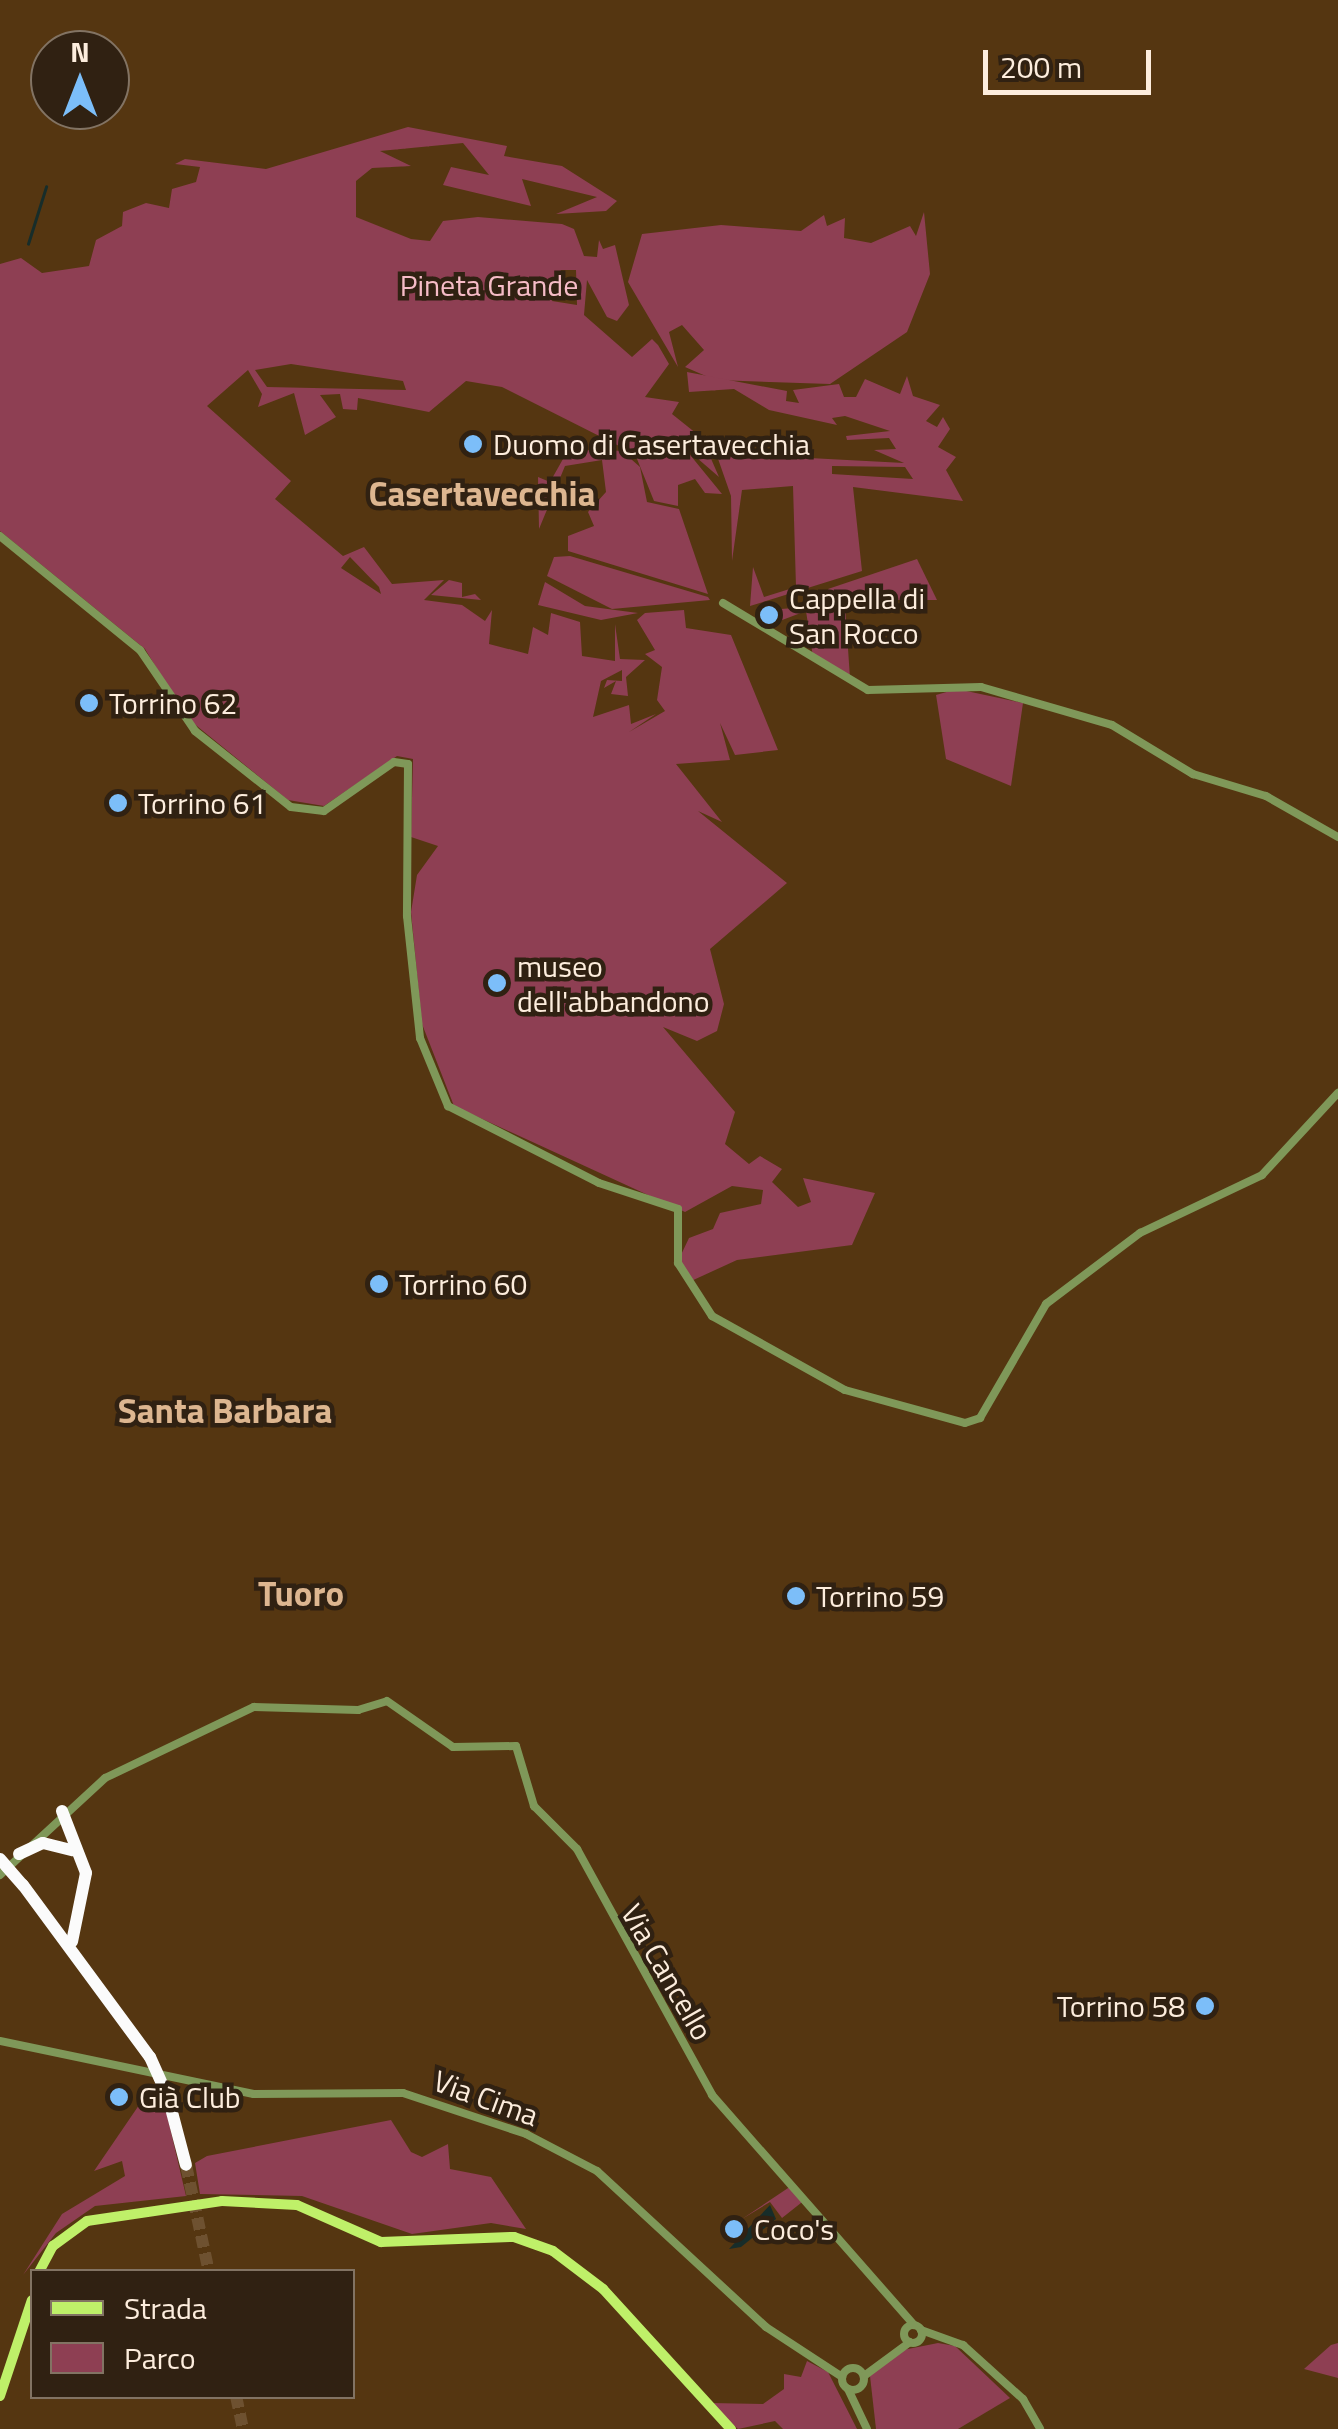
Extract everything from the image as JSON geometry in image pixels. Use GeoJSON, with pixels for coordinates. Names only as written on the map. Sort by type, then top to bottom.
{"type":"FeatureCollection","features":[{"type":"Feature","properties":{"kind":"highway"},"geometry":{"type":"LineString","coordinates":[[60,1839],[62,1811]]}},
{"type":"Feature","properties":{"kind":"highway"},"geometry":{"type":"LineString","coordinates":[[45,1826],[72,1850],[86,1873],[73,1908],[73,1946]]}},
{"type":"Feature","properties":{"kind":"highway"},"geometry":{"type":"LineString","coordinates":[[19,1854],[60,1839]]}},
{"type":"Feature","properties":{"kind":"highway"},"geometry":{"type":"LineString","coordinates":[[0,1859],[73,1946],[150,2056],[168,2097],[186,2165]]}},
{"type":"Feature","properties":{"kind":"highway"},"geometry":{"type":"LineString","coordinates":[[40,1906],[73,1908]]}},
{"type":"Feature","properties":{"kind":"main road"},"geometry":{"type":"LineString","coordinates":[[42,2269],[62,2237],[105,2214],[264,2200],[381,2242],[489,2234],[534,2242],[603,2289],[732,2429]]}},
{"type":"Feature","properties":{"kind":"main road"},"geometry":{"type":"LineString","coordinates":[[0,2396],[30,2306]]}},
{"type":"Feature","properties":{"kind":"street"},"geometry":{"type":"LineString","coordinates":[[0,536],[140,650],[195,731],[291,806],[324,812],[394,762],[408,764],[407,916],[420,1038],[448,1106],[599,1183],[678,1209],[678,1263],[712,1316],[844,1390],[965,1423],[980,1418],[1046,1304],[1140,1234],[1262,1175],[1338,1093]]}},
{"type":"Feature","properties":{"kind":"street"},"geometry":{"type":"LineString","coordinates":[[723,603],[745,609],[868,690],[981,687],[1112,725],[1192,774],[1266,796],[1338,837]]}},
{"type":"Feature","properties":{"kind":"street","name":"Via Cancello"},"geometry":{"type":"LineString","coordinates":[[62,1811],[144,1757],[254,1707],[358,1710],[387,1701],[453,1747],[516,1746],[545,1823],[576,1850],[712,2095],[906,2314],[913,2331]]}},
{"type":"Feature","properties":{"kind":"street"},"geometry":{"type":"LineString","coordinates":[[0,1875],[62,1811]]}},
{"type":"Feature","properties":{"kind":"street","name":"Via Cima"},"geometry":{"type":"LineString","coordinates":[[0,2041],[254,2094],[402,2093],[526,2134],[597,2170],[766,2327],[842,2377],[860,2407],[867,2429]]}},
{"type":"Feature","properties":{"kind":"street"},"geometry":{"type":"LineString","coordinates":[[913,2331],[963,2344],[1022,2399],[1040,2429]]}},
{"type":"Feature","properties":{"kind":"street"},"geometry":{"type":"LineString","coordinates":[[896,2348],[910,2342],[913,2331]]}},
{"type":"Feature","properties":{"kind":"street"},"geometry":{"type":"LineString","coordinates":[[852,2368],[864,2376],[913,2331]]}},
{"type":"Feature","properties":{"kind":"street"},"geometry":{"type":"LineString","coordinates":[[842,2377],[852,2368],[877,2361]]}},
{"type":"Feature","properties":{"kind":"street","name":"Via Cima"},"geometry":{"type":"LineString","coordinates":[[824,2363],[852,2368]]}},
{"type":"Feature","properties":{"kind":"street","name":"Via Cima"},"geometry":{"type":"LineString","coordinates":[[860,2407],[864,2376]]}},
{"type":"Feature","properties":{"kind":"street"},"geometry":{"type":"LineString","coordinates":[[848,2389],[862,2386]]}},
{"type":"Feature","properties":{"kind":"green space","name":"Pineta Grande"},"geometry":{"type":"Polygon","coordinates":[[[408,127],[507,146],[504,156],[562,166],[617,201],[606,211],[556,214],[597,197],[522,179],[531,206],[443,185],[451,167],[489,175],[463,143],[380,151],[411,166],[372,168],[356,181],[356,217],[411,239],[430,241],[443,221],[478,217],[562,224],[574,229],[584,256],[597,257],[599,240],[603,249],[615,245],[629,305],[617,321],[607,317],[587,280],[584,315],[632,357],[652,339],[658,345],[669,364],[645,397],[679,402],[672,414],[702,438],[719,477],[682,445],[722,494],[705,493],[695,479],[678,485],[678,506],[654,501],[635,454],[502,387],[466,381],[429,412],[358,398],[357,410],[343,409],[340,394],[320,395],[336,417],[305,435],[294,393],[258,407],[262,394],[248,370],[207,406],[291,481],[275,499],[343,556],[364,547],[392,584],[444,580],[424,600],[462,605],[485,621],[492,610],[489,644],[528,654],[533,627],[548,635],[551,613],[580,622],[582,656],[615,661],[615,624],[620,659],[645,660],[626,677],[628,696],[611,694],[616,681],[604,688],[607,680],[622,681],[622,670],[601,681],[593,717],[629,705],[631,724],[656,714],[629,732],[665,711],[657,700],[662,667],[645,654],[655,650],[637,620],[645,613],[684,610],[686,628],[731,635],[778,750],[735,755],[720,723],[730,760],[676,764],[722,822],[698,811],[787,883],[710,949],[724,1004],[717,1031],[697,1041],[663,1027],[735,1112],[725,1144],[749,1164],[760,1156],[782,1169],[772,1182],[798,1207],[811,1202],[803,1178],[875,1193],[852,1245],[737,1260],[689,1282],[679,1259],[689,1238],[713,1229],[720,1213],[761,1204],[763,1190],[732,1186],[685,1212],[454,1106],[422,1024],[411,912],[417,875],[438,846],[411,837],[413,759],[397,756],[324,806],[288,800],[187,718],[145,649],[0,531],[0,264],[21,258],[42,273],[89,266],[96,240],[122,226],[123,212],[146,203],[169,208],[172,189],[196,182],[200,167],[175,164],[185,159],[266,169],[408,127]],[[561,270],[552,301],[577,305],[576,270],[561,270]],[[291,364],[255,370],[267,387],[406,390],[403,381],[291,364]],[[350,557],[341,568],[381,594],[350,557]]]}},
{"type":"Feature","properties":{"kind":"green space"},"geometry":{"type":"Polygon","coordinates":[[[924,212],[930,274],[907,332],[830,384],[715,380],[685,367],[704,350],[682,325],[669,332],[678,367],[628,282],[642,234],[721,225],[801,231],[824,215],[827,226],[845,218],[844,238],[871,243],[910,226],[916,236],[924,212]]]}},
{"type":"Feature","properties":{"kind":"green space"},"geometry":{"type":"Polygon","coordinates":[[[687,372],[787,391],[786,401],[799,403],[793,390],[839,384],[844,397],[856,397],[865,379],[900,394],[907,376],[913,396],[940,405],[926,421],[937,427],[943,417],[950,429],[938,447],[956,457],[946,470],[963,501],[853,487],[862,571],[750,606],[753,567],[764,597],[796,587],[793,486],[742,490],[732,561],[731,496],[716,453],[904,463],[874,450],[896,449],[889,438],[847,440],[846,436],[890,431],[845,416],[832,418],[837,425],[769,410],[734,389],[689,392],[687,372]],[[832,466],[832,474],[913,479],[905,467],[832,466]]]}},
{"type":"Feature","properties":{"kind":"green space"},"geometry":{"type":"Polygon","coordinates":[[[592,449],[622,451],[640,467],[647,502],[679,509],[708,594],[568,551],[568,536],[594,526],[588,512],[606,492],[602,460],[565,466],[539,529],[538,477],[550,482],[563,459],[592,449]]]}},
{"type":"Feature","properties":{"kind":"green space"},"geometry":{"type":"Polygon","coordinates":[[[570,556],[710,600],[612,609],[547,576],[554,557],[570,556]]]}},
{"type":"Feature","properties":{"kind":"green space"},"geometry":{"type":"Polygon","coordinates":[[[917,559],[937,600],[835,600],[828,589],[917,559]]]}},
{"type":"Feature","properties":{"kind":"green space"},"geometry":{"type":"Polygon","coordinates":[[[449,580],[462,583],[462,597],[475,594],[481,600],[431,595],[449,580]]]}},
{"type":"Feature","properties":{"kind":"green space"},"geometry":{"type":"Polygon","coordinates":[[[545,582],[585,606],[638,613],[601,620],[538,605],[545,582]]]}},
{"type":"Feature","properties":{"kind":"green space"},"geometry":{"type":"Polygon","coordinates":[[[845,604],[850,678],[813,657],[806,611],[777,622],[781,609],[845,604]]]}},
{"type":"Feature","properties":{"kind":"green space"},"geometry":{"type":"Polygon","coordinates":[[[957,689],[1023,703],[1011,786],[946,759],[936,695],[957,689]]]}},
{"type":"Feature","properties":{"kind":"green space"},"geometry":{"type":"Polygon","coordinates":[[[150,2089],[163,2098],[186,2196],[95,2206],[56,2233],[23,2275],[62,2214],[125,2176],[122,2161],[94,2171],[150,2089]]]}},
{"type":"Feature","properties":{"kind":"green space"},"geometry":{"type":"Polygon","coordinates":[[[391,2120],[411,2152],[422,2157],[448,2144],[450,2169],[491,2177],[526,2229],[491,2223],[412,2234],[302,2196],[200,2194],[195,2163],[207,2156],[391,2120]]]}},
{"type":"Feature","properties":{"kind":"green space"},"geometry":{"type":"Polygon","coordinates":[[[794,2184],[806,2199],[782,2218],[770,2202],[742,2219],[794,2184]]]}},
{"type":"Feature","properties":{"kind":"green space"},"geometry":{"type":"Polygon","coordinates":[[[938,2343],[955,2346],[1010,2398],[958,2429],[876,2429],[870,2376],[903,2350],[938,2343]]]}},
{"type":"Feature","properties":{"kind":"green space"},"geometry":{"type":"Polygon","coordinates":[[[1338,2343],[1338,2378],[1304,2369],[1331,2345],[1338,2343]]]}},
{"type":"Feature","properties":{"kind":"green space"},"geometry":{"type":"Polygon","coordinates":[[[807,2361],[828,2372],[857,2429],[783,2429],[775,2421],[738,2429],[710,2403],[763,2404],[784,2389],[784,2374],[801,2377],[807,2361]]]}},
{"type":"Feature","properties":{"kind":"water"},"geometry":{"type":"Polygon","coordinates":[[[770,2205],[776,2219],[741,2247],[729,2249],[770,2205]]]}},
{"type":"Feature","properties":{"kind":"waterway"},"geometry":{"type":"LineString","coordinates":[[28,244],[46,187]]}},
{"type":"Feature","properties":{"kind":"tunnel"},"geometry":{"type":"LineString","coordinates":[[186,2165],[208,2269]]}},
{"type":"Feature","properties":{"kind":"tunnel"},"geometry":{"type":"LineString","coordinates":[[237,2399],[243,2429]]}},
{"type":"Feature","properties":{"kind":"place","name":"Duomo di Casertavecchia"},"geometry":{"type":"Point","coordinates":[473,444]}},
{"type":"Feature","properties":{"kind":"place","name":"Cappella di San Rocco"},"geometry":{"type":"Point","coordinates":[769,615]}},
{"type":"Feature","properties":{"kind":"place","name":"Torrino 62"},"geometry":{"type":"Point","coordinates":[89,703]}},
{"type":"Feature","properties":{"kind":"place","name":"Torrino 61"},"geometry":{"type":"Point","coordinates":[118,803]}},
{"type":"Feature","properties":{"kind":"place","name":"museo dell'abbandono"},"geometry":{"type":"Point","coordinates":[497,983]}},
{"type":"Feature","properties":{"kind":"place","name":"Torrino 60"},"geometry":{"type":"Point","coordinates":[379,1284]}},
{"type":"Feature","properties":{"kind":"place","name":"Torrino 59"},"geometry":{"type":"Point","coordinates":[796,1596]}},
{"type":"Feature","properties":{"kind":"place","name":"Torrino 58"},"geometry":{"type":"Point","coordinates":[1205,2006]}},
{"type":"Feature","properties":{"kind":"place","name":"Già Club"},"geometry":{"type":"Point","coordinates":[119,2097]}},
{"type":"Feature","properties":{"kind":"place","name":"Coco's"},"geometry":{"type":"Point","coordinates":[734,2229]}},
{"type":"Feature","properties":{"kind":"district","name":"Casertavecchia"},"geometry":{"type":"Point","coordinates":[482,493]}},
{"type":"Feature","properties":{"kind":"district","name":"Santa Barbara"},"geometry":{"type":"Point","coordinates":[225,1410]}},
{"type":"Feature","properties":{"kind":"district","name":"Tuoro"},"geometry":{"type":"Point","coordinates":[301,1593]}}]}
